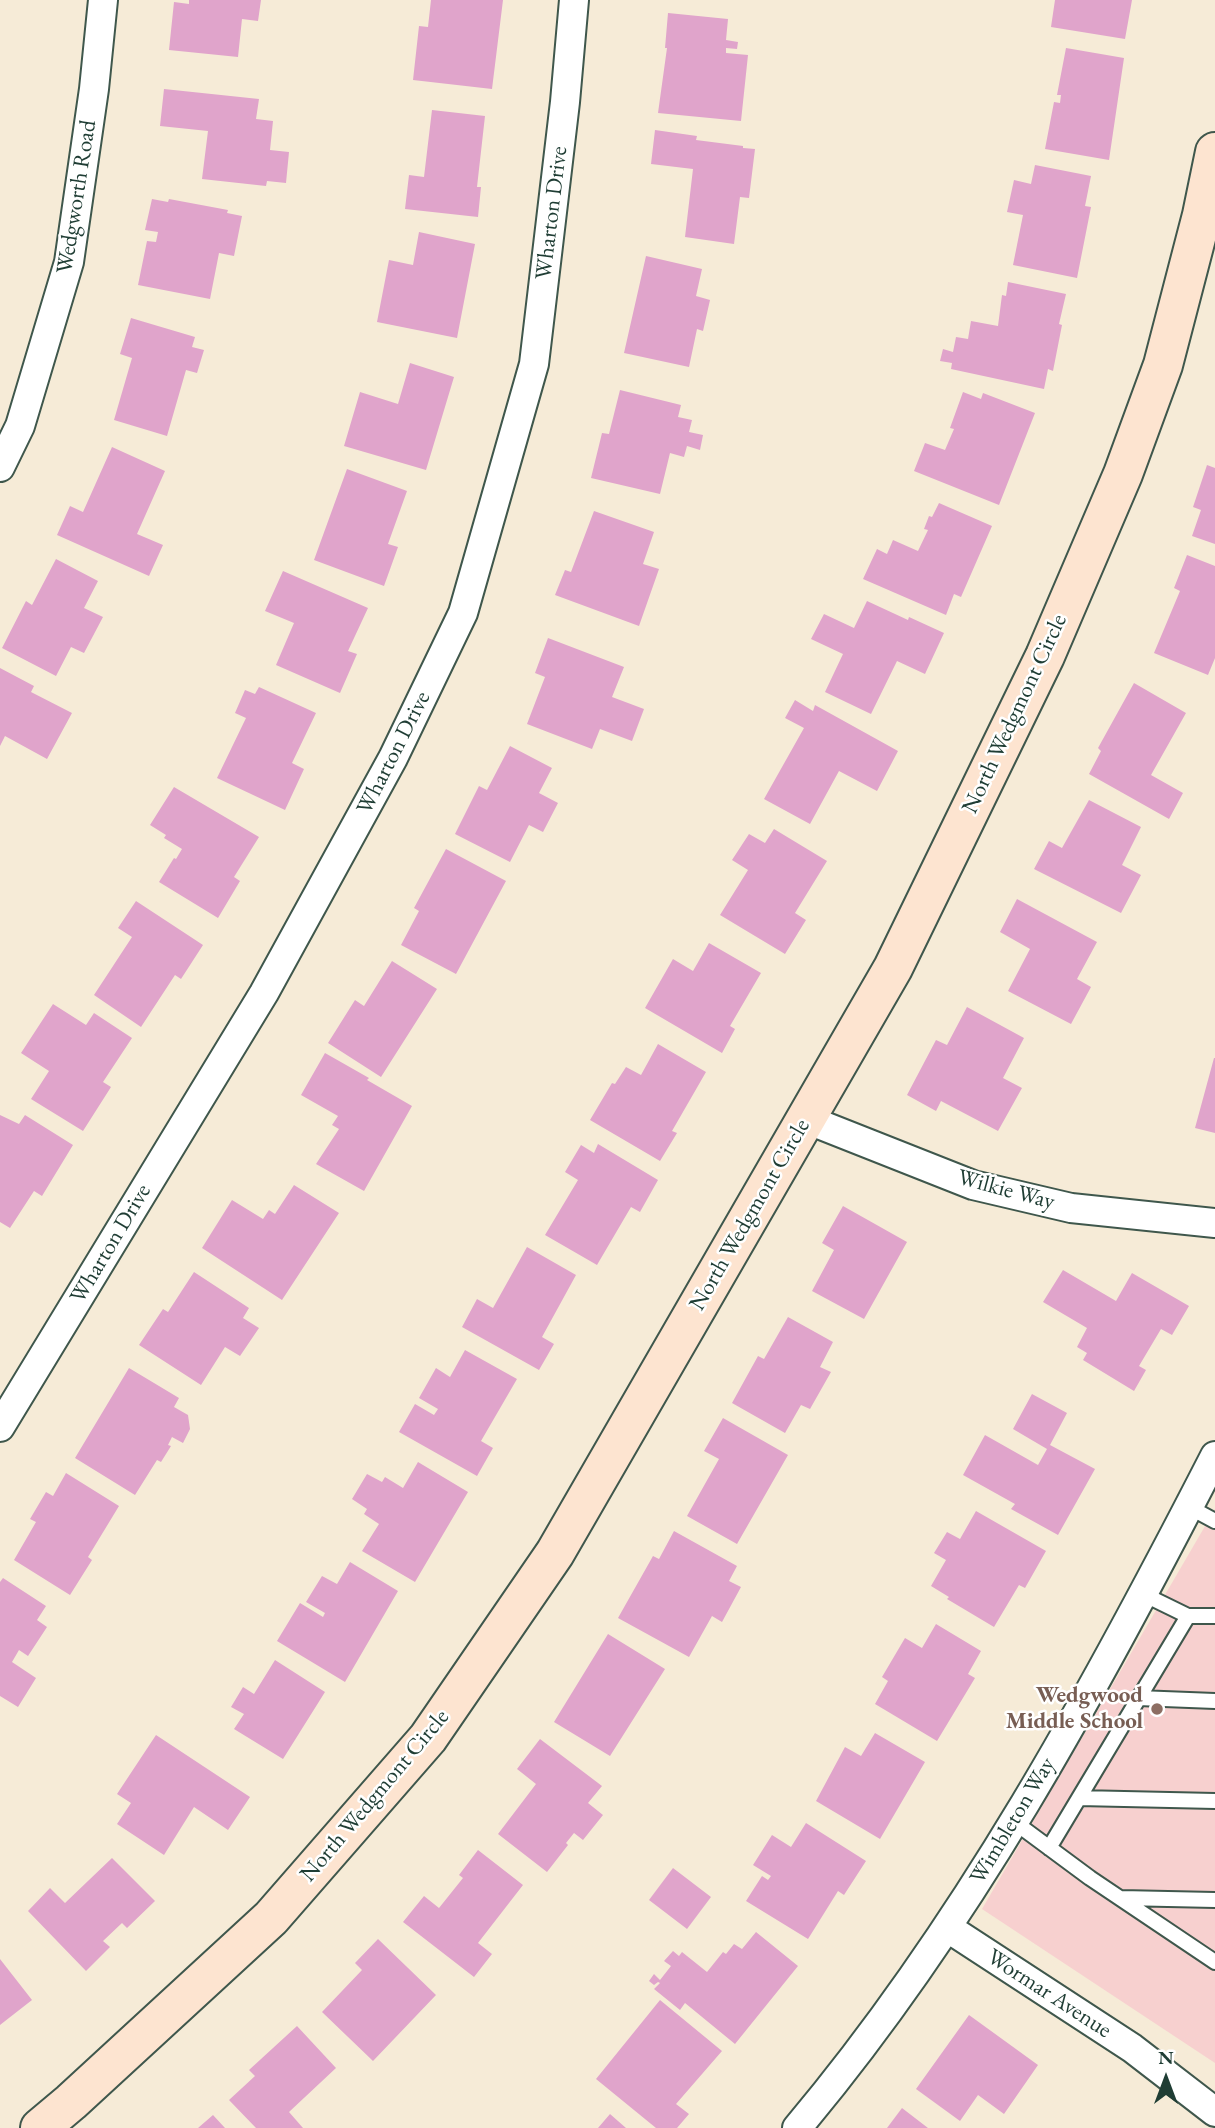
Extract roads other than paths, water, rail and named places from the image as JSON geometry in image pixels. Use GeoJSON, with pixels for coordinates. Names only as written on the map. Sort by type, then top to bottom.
{"type":"FeatureCollection","features":[{"type":"Feature","properties":{"kind":"street","name":"Wedgworth Road"},"geometry":{"type":"LineString","coordinates":[[0,467],[19,426],[69,262],[94,89],[103,0]]}},
{"type":"Feature","properties":{"kind":"street","name":"Wharton Drive"},"geometry":{"type":"LineString","coordinates":[[0,1427],[264,993],[393,758],[463,613],[534,364],[565,102],[574,0]]}},
{"type":"Feature","properties":{"kind":"street","name":"North Wedgmont Circle"},"geometry":{"type":"LineString","coordinates":[[40,2128],[271,1918],[428,1738],[555,1553],[899,956],[1045,656],[1123,474],[1163,365],[1202,215],[1215,152]]}},
{"type":"Feature","properties":{"kind":"street","name":"Wilkie Way"},"geometry":{"type":"LineString","coordinates":[[806,1119],[973,1185],[1071,1208],[1215,1223]]}},
{"type":"Feature","properties":{"kind":"street","name":"Wimbleton Way"},"geometry":{"type":"LineString","coordinates":[[797,2128],[836,2082],[948,1928],[1060,1743],[1143,1594],[1215,1456]]}},
{"type":"Feature","properties":{"kind":"street","name":"Wormar Avenue"},"geometry":{"type":"LineString","coordinates":[[948,1928],[1132,2048],[1215,2112]]}},
{"type":"Feature","properties":{"kind":"lane"},"geometry":{"type":"LineString","coordinates":[[1189,1507],[1215,1521]]}},
{"type":"Feature","properties":{"kind":"lane"},"geometry":{"type":"LineString","coordinates":[[1143,1594],[1188,1616],[1215,1616]]}},
{"type":"Feature","properties":{"kind":"lane"},"geometry":{"type":"LineString","coordinates":[[1049,1849],[1188,1616]]}},
{"type":"Feature","properties":{"kind":"lane"},"geometry":{"type":"LineString","coordinates":[[1138,1698],[1215,1700]]}},
{"type":"Feature","properties":{"kind":"lane"},"geometry":{"type":"LineString","coordinates":[[1079,1798],[1215,1801]]}},
{"type":"Feature","properties":{"kind":"lane"},"geometry":{"type":"LineString","coordinates":[[1013,1821],[1119,1898],[1215,1962]]}},
{"type":"Feature","properties":{"kind":"lane"},"geometry":{"type":"LineString","coordinates":[[1119,1898],[1215,1900]]}},
{"type":"Feature","properties":{"kind":"place","name":"Wedgwood Middle School"},"geometry":{"type":"Point","coordinates":[1157,1709]}}]}
